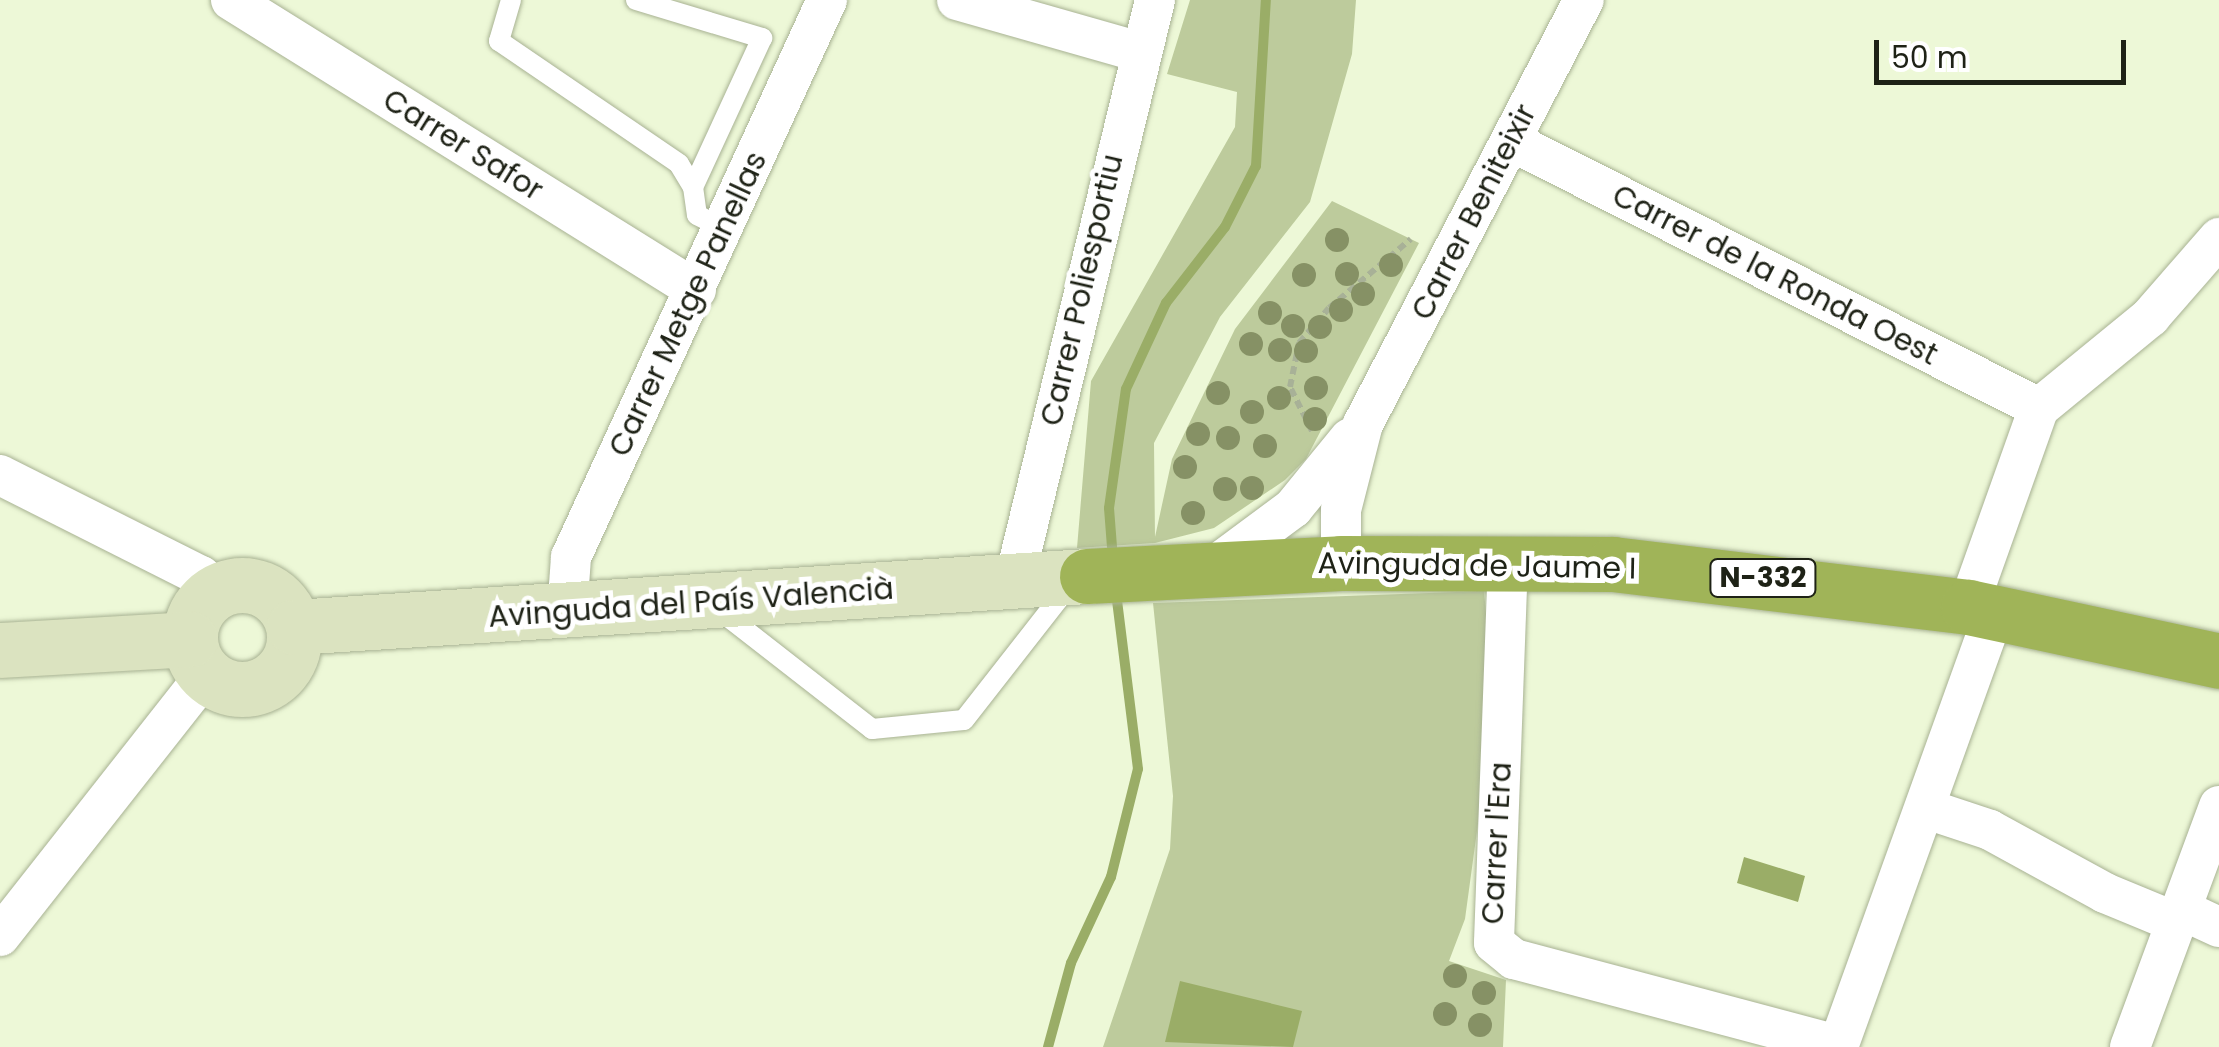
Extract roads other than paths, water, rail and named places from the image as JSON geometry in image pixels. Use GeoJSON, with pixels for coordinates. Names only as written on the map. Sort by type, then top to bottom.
{"type":"FeatureCollection","features":[{"type":"Feature","properties":{"kind":"highway","name":"Avinguda de Jaume I"},"geometry":{"type":"LineString","coordinates":[[1054,578],[1320,564],[1508,560],[1739,576],[1982,610],[2219,661]]}},
{"type":"Feature","properties":{"kind":"main road","name":"Avinguda del País Valencià"},"geometry":{"type":"LineString","coordinates":[[294,628],[1054,578]]}},
{"type":"Feature","properties":{"kind":"main road"},"geometry":{"type":"LineString","coordinates":[[0,650],[198,657],[234,689],[271,681],[290,657],[294,628],[282,604],[265,590],[244,585],[216,592],[193,619],[198,657]]}},
{"type":"Feature","properties":{"kind":"street","name":"Carrer Safor"},"geometry":{"type":"LineString","coordinates":[[231,0],[696,290]]}},
{"type":"Feature","properties":{"kind":"street","name":"Carrer Metge Panellas"},"geometry":{"type":"LineString","coordinates":[[568,612],[571,557],[828,0]]}},
{"type":"Feature","properties":{"kind":"street"},"geometry":{"type":"LineString","coordinates":[[956,0],[1140,52]]}},
{"type":"Feature","properties":{"kind":"street","name":"Carrer Poliesportiu"},"geometry":{"type":"LineString","coordinates":[[1054,578],[1140,52],[1155,0]]}},
{"type":"Feature","properties":{"kind":"street","name":"Carrer Beniteixir"},"geometry":{"type":"LineString","coordinates":[[1320,564],[1341,510],[1363,424],[1584,0]]}},
{"type":"Feature","properties":{"kind":"street","name":"Carrer de la Ronda Oest"},"geometry":{"type":"LineString","coordinates":[[1511,141],[2039,408]]}},
{"type":"Feature","properties":{"kind":"street"},"geometry":{"type":"LineString","coordinates":[[1838,1046],[1927,809],[2039,408],[2150,317],[2212,259]]}},
{"type":"Feature","properties":{"kind":"street","name":"Carrer Beniteixir"},"geometry":{"type":"LineString","coordinates":[[1192,570],[1266,532],[1312,488],[1335,454],[1363,424]]}},
{"type":"Feature","properties":{"kind":"street"},"geometry":{"type":"LineString","coordinates":[[0,475],[201,576],[216,592]]}},
{"type":"Feature","properties":{"kind":"street","name":"Carrer Beniteixir"},"geometry":{"type":"LineString","coordinates":[[1312,488],[1297,528],[1320,564]]}},
{"type":"Feature","properties":{"kind":"street","name":"Carrer l'Era"},"geometry":{"type":"LineString","coordinates":[[1508,560],[1494,943],[1514,959],[1838,1046]]}},
{"type":"Feature","properties":{"kind":"street"},"geometry":{"type":"LineString","coordinates":[[0,936],[198,657]]}},
{"type":"Feature","properties":{"kind":"street"},"geometry":{"type":"LineString","coordinates":[[2130,1047],[2219,806]]}},
{"type":"Feature","properties":{"kind":"street"},"geometry":{"type":"LineString","coordinates":[[1927,809],[1990,830],[2105,893],[2219,927]]}},
{"type":"Feature","properties":{"kind":"lane"},"geometry":{"type":"LineString","coordinates":[[511,0],[499,41],[679,164],[693,187],[697,215],[724,228]]}},
{"type":"Feature","properties":{"kind":"lane"},"geometry":{"type":"LineString","coordinates":[[636,0],[762,38],[693,187]]}},
{"type":"Feature","properties":{"kind":"lane"},"geometry":{"type":"LineString","coordinates":[[723,600],[727,616],[872,729],[964,720],[1061,596],[1054,578]]}},
{"type":"Feature","properties":{"kind":"waterway"},"geometry":{"type":"LineString","coordinates":[[1113,560],[1109,508],[1126,389],[1166,303],[1225,227],[1256,166],[1266,0]]}},
{"type":"Feature","properties":{"kind":"waterway"},"geometry":{"type":"LineString","coordinates":[[1048,1047],[1071,963],[1111,877],[1138,769],[1116,592]]}}]}
